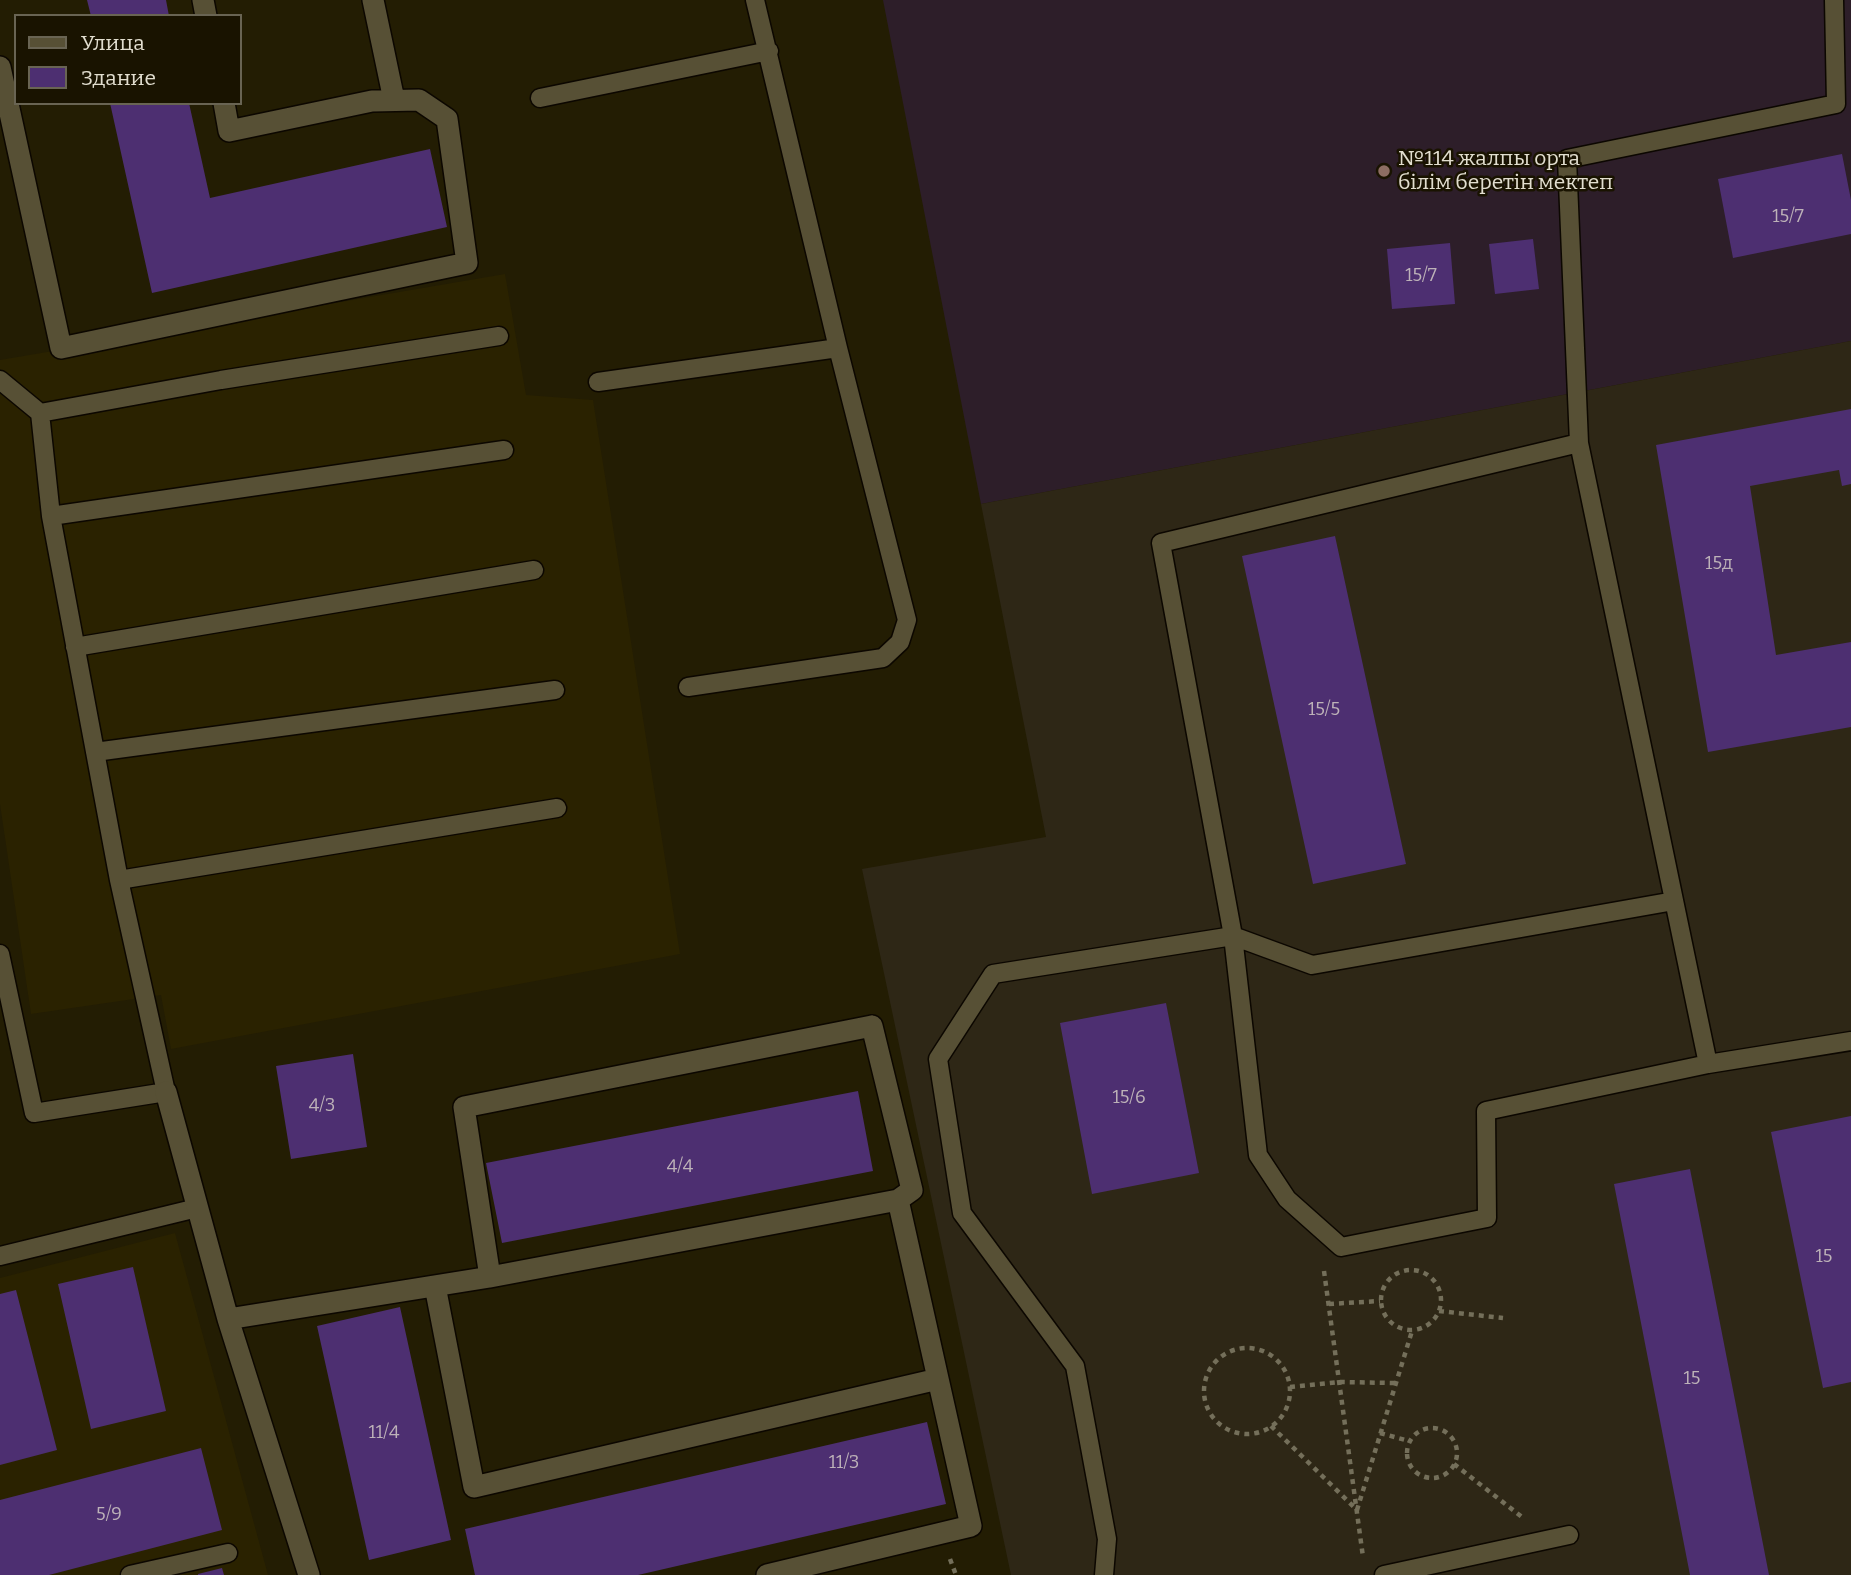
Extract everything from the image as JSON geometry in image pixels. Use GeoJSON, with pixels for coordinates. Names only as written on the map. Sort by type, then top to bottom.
{"type":"FeatureCollection","features":[{"type":"Feature","properties":{"kind":"street"},"geometry":{"type":"LineString","coordinates":[[373,0],[394,100]]}},
{"type":"Feature","properties":{"kind":"street"},"geometry":{"type":"LineString","coordinates":[[0,67],[61,348],[467,263],[447,119],[419,100],[372,101],[229,131],[224,105]]}},
{"type":"Feature","properties":{"kind":"street"},"geometry":{"type":"LineString","coordinates":[[228,1319],[490,1277],[898,1199],[912,1190],[872,1026],[464,1107],[490,1277]]}},
{"type":"Feature","properties":{"kind":"street"},"geometry":{"type":"LineString","coordinates":[[166,1092],[228,1319],[309,1575]]}},
{"type":"Feature","properties":{"kind":"street"},"geometry":{"type":"LineString","coordinates":[[767,1575],[971,1526],[898,1199]]}},
{"type":"Feature","properties":{"kind":"street"},"geometry":{"type":"LineString","coordinates":[[435,1286],[474,1487],[938,1379]]}},
{"type":"Feature","properties":{"kind":"lane"},"geometry":{"type":"LineString","coordinates":[[688,687],[883,658],[900,642],[907,620],[838,348],[755,0]]}},
{"type":"Feature","properties":{"kind":"lane"},"geometry":{"type":"LineString","coordinates":[[1708,1064],[1579,443],[1567,159],[1836,104],[1833,0]]}},
{"type":"Feature","properties":{"kind":"lane"},"geometry":{"type":"LineString","coordinates":[[540,98],[768,51]]}},
{"type":"Feature","properties":{"kind":"lane"},"geometry":{"type":"LineString","coordinates":[[40,413],[221,380],[499,336]]}},
{"type":"Feature","properties":{"kind":"lane"},"geometry":{"type":"LineString","coordinates":[[598,382],[838,348]]}},
{"type":"Feature","properties":{"kind":"lane"},"geometry":{"type":"LineString","coordinates":[[0,380],[40,413],[51,516],[75,647],[119,880],[166,1092],[34,1113],[0,954]]}},
{"type":"Feature","properties":{"kind":"lane"},"geometry":{"type":"LineString","coordinates":[[1579,443],[1161,542],[1233,936],[1258,1155],[1287,1199],[1341,1247],[1487,1218],[1486,1111],[1708,1064],[1851,1041]]}},
{"type":"Feature","properties":{"kind":"lane"},"geometry":{"type":"LineString","coordinates":[[51,516],[505,450]]}},
{"type":"Feature","properties":{"kind":"lane"},"geometry":{"type":"LineString","coordinates":[[75,647],[534,570]]}},
{"type":"Feature","properties":{"kind":"lane"},"geometry":{"type":"LineString","coordinates":[[95,752],[555,690]]}},
{"type":"Feature","properties":{"kind":"lane"},"geometry":{"type":"LineString","coordinates":[[119,880],[557,808]]}},
{"type":"Feature","properties":{"kind":"lane"},"geometry":{"type":"LineString","coordinates":[[1104,1575],[1107,1539],[1075,1366],[961,1213],[938,1059],[993,974],[1233,936],[1312,965],[1674,901]]}},
{"type":"Feature","properties":{"kind":"lane"},"geometry":{"type":"LineString","coordinates":[[0,1256],[197,1208]]}},
{"type":"Feature","properties":{"kind":"lane"},"geometry":{"type":"LineString","coordinates":[[1384,1575],[1560,1537]]}},
{"type":"Feature","properties":{"kind":"lane"},"geometry":{"type":"LineString","coordinates":[[130,1575],[228,1553]]}},
{"type":"Feature","properties":{"kind":"path"},"geometry":{"type":"LineString","coordinates":[[1319,1227],[1364,1562]]}},
{"type":"Feature","properties":{"kind":"path"},"geometry":{"type":"LineString","coordinates":[[1410,1269],[1422,1271],[1439,1287],[1439,1311],[1433,1321],[1423,1328],[1412,1331],[1400,1329],[1390,1323],[1383,1313],[1380,1301],[1382,1289],[1398,1272],[1410,1269]]}},
{"type":"Feature","properties":{"kind":"path"},"geometry":{"type":"LineString","coordinates":[[1329,1304],[1380,1301]]}},
{"type":"Feature","properties":{"kind":"path"},"geometry":{"type":"LineString","coordinates":[[1439,1311],[1503,1318]]}},
{"type":"Feature","properties":{"kind":"path"},"geometry":{"type":"LineString","coordinates":[[1357,1510],[1412,1331]]}},
{"type":"Feature","properties":{"kind":"path"},"geometry":{"type":"LineString","coordinates":[[1251,1348],[1278,1360],[1290,1387],[1282,1416],[1258,1433],[1243,1434],[1228,1430],[1216,1421],[1207,1409],[1204,1394],[1205,1379],[1211,1366],[1222,1355],[1236,1349],[1251,1348]]}},
{"type":"Feature","properties":{"kind":"path"},"geometry":{"type":"LineString","coordinates":[[1290,1387],[1339,1382],[1396,1383]]}},
{"type":"Feature","properties":{"kind":"path"},"geometry":{"type":"LineString","coordinates":[[1271,1426],[1357,1510]]}},
{"type":"Feature","properties":{"kind":"path"},"geometry":{"type":"LineString","coordinates":[[1438,1428],[1455,1442],[1457,1454],[1454,1465],[1447,1473],[1436,1477],[1425,1477],[1415,1472],[1409,1463],[1409,1441],[1417,1432],[1438,1428]]}},
{"type":"Feature","properties":{"kind":"path"},"geometry":{"type":"LineString","coordinates":[[1380,1433],[1409,1441]]}},
{"type":"Feature","properties":{"kind":"path"},"geometry":{"type":"LineString","coordinates":[[1454,1465],[1560,1537]]}},
{"type":"Feature","properties":{"kind":"shaded area","name":"№114 жалпы орта білім беретін мектеп"},"geometry":{"type":"Polygon","coordinates":[[[883,0],[1851,0],[1851,341],[981,504],[883,0]]]}},
{"type":"Feature","properties":{"kind":"shaded area"},"geometry":{"type":"Polygon","coordinates":[[[505,274],[526,395],[593,400],[680,954],[171,1049],[161,995],[31,1014],[0,804],[0,360],[505,274]]]}},
{"type":"Feature","properties":{"kind":"shaded area"},"geometry":{"type":"Polygon","coordinates":[[[1851,341],[1851,1575],[1011,1575],[862,869],[1046,837],[981,504],[1851,341]]]}},
{"type":"Feature","properties":{"kind":"shaded area"},"geometry":{"type":"Polygon","coordinates":[[[175,1233],[268,1575],[0,1575],[0,1278],[175,1233]]]}},
{"type":"Feature","properties":{"kind":"building"},"geometry":{"type":"Polygon","coordinates":[[[87,0],[166,0],[169,14],[90,14],[87,0]]]}},
{"type":"Feature","properties":{"kind":"building"},"geometry":{"type":"Polygon","coordinates":[[[110,105],[189,105],[210,198],[430,149],[447,227],[152,293],[110,105]]]}},
{"type":"Feature","properties":{"kind":"building"},"geometry":{"type":"Polygon","coordinates":[[[1842,154],[1851,200],[1851,234],[1733,258],[1718,179],[1842,154]]]}},
{"type":"Feature","properties":{"kind":"building"},"geometry":{"type":"Polygon","coordinates":[[[1533,239],[1539,289],[1495,294],[1489,244],[1533,239]]]}},
{"type":"Feature","properties":{"kind":"building"},"geometry":{"type":"Polygon","coordinates":[[[1450,243],[1455,304],[1392,309],[1387,249],[1450,243]]]}},
{"type":"Feature","properties":{"kind":"building"},"geometry":{"type":"Polygon","coordinates":[[[1851,409],[1851,484],[1842,486],[1839,470],[1750,486],[1776,655],[1851,642],[1851,727],[1708,752],[1656,445],[1851,409]]]}},
{"type":"Feature","properties":{"kind":"building"},"geometry":{"type":"Polygon","coordinates":[[[1335,536],[1406,864],[1313,884],[1242,556],[1335,536]]]}},
{"type":"Feature","properties":{"kind":"building"},"geometry":{"type":"Polygon","coordinates":[[[1166,1003],[1199,1173],[1092,1194],[1060,1023],[1166,1003]]]}},
{"type":"Feature","properties":{"kind":"building"},"geometry":{"type":"Polygon","coordinates":[[[353,1054],[367,1147],[291,1159],[276,1066],[353,1054]]]}},
{"type":"Feature","properties":{"kind":"building"},"geometry":{"type":"Polygon","coordinates":[[[858,1091],[873,1171],[502,1243],[486,1163],[858,1091]]]}},
{"type":"Feature","properties":{"kind":"building"},"geometry":{"type":"Polygon","coordinates":[[[1851,1116],[1851,1382],[1823,1388],[1771,1132],[1851,1116]]]}},
{"type":"Feature","properties":{"kind":"building"},"geometry":{"type":"Polygon","coordinates":[[[1690,1169],[1769,1575],[1690,1575],[1614,1184],[1690,1169]]]}},
{"type":"Feature","properties":{"kind":"building"},"geometry":{"type":"Polygon","coordinates":[[[133,1267],[166,1411],[91,1429],[58,1284],[133,1267]]]}},
{"type":"Feature","properties":{"kind":"building"},"geometry":{"type":"Polygon","coordinates":[[[16,1290],[57,1450],[0,1465],[0,1294],[16,1290]]]}},
{"type":"Feature","properties":{"kind":"building"},"geometry":{"type":"Polygon","coordinates":[[[400,1307],[451,1540],[369,1560],[317,1326],[400,1307]]]}},
{"type":"Feature","properties":{"kind":"building"},"geometry":{"type":"Polygon","coordinates":[[[927,1422],[946,1504],[638,1575],[475,1575],[465,1529],[927,1422]]]}},
{"type":"Feature","properties":{"kind":"building"},"geometry":{"type":"Polygon","coordinates":[[[201,1448],[222,1530],[49,1575],[0,1575],[0,1500],[201,1448]]]}},
{"type":"Feature","properties":{"kind":"building"},"geometry":{"type":"Polygon","coordinates":[[[222,1568],[224,1575],[198,1575],[198,1574],[222,1568]]]}},
{"type":"Feature","properties":{"kind":"place","name":"№114 жалпы орта білім беретін мектеп"},"geometry":{"type":"Point","coordinates":[1384,171]}}]}
